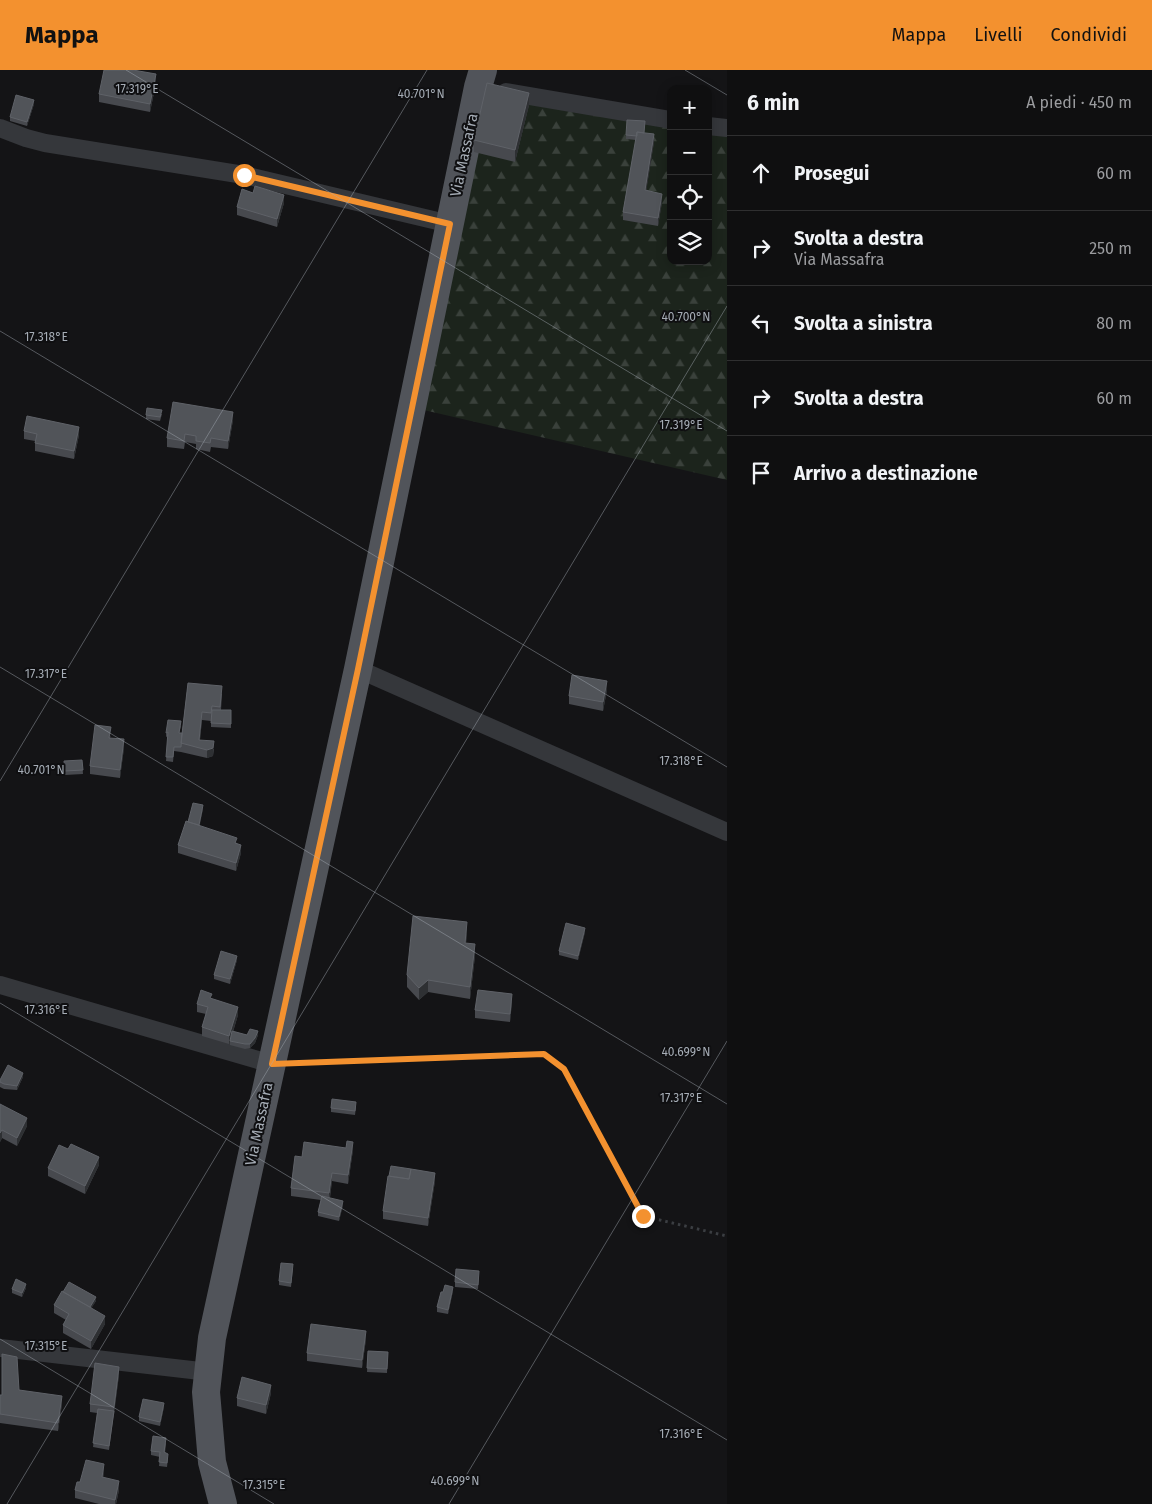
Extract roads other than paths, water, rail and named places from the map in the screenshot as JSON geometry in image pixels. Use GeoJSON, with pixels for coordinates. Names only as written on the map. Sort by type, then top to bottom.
{"type":"FeatureCollection","features":[{"type":"Feature","properties":{"kind":"main road","name":"Via Massafra"},"geometry":{"type":"LineString","coordinates":[[223,1504],[212,1462],[206,1392],[212,1338],[358,669],[480,78]]}},
{"type":"Feature","properties":{"kind":"street"},"geometry":{"type":"LineString","coordinates":[[480,78],[667,119]]}},
{"type":"Feature","properties":{"kind":"street"},"geometry":{"type":"LineString","coordinates":[[712,126],[727,128]]}},
{"type":"Feature","properties":{"kind":"street"},"geometry":{"type":"LineString","coordinates":[[0,128],[45,143],[244,175],[450,224]]}},
{"type":"Feature","properties":{"kind":"street"},"geometry":{"type":"LineString","coordinates":[[358,669],[727,832]]}},
{"type":"Feature","properties":{"kind":"street"},"geometry":{"type":"LineString","coordinates":[[0,984],[272,1064]]}},
{"type":"Feature","properties":{"kind":"street"},"geometry":{"type":"LineString","coordinates":[[0,1348],[209,1372]]}}]}
